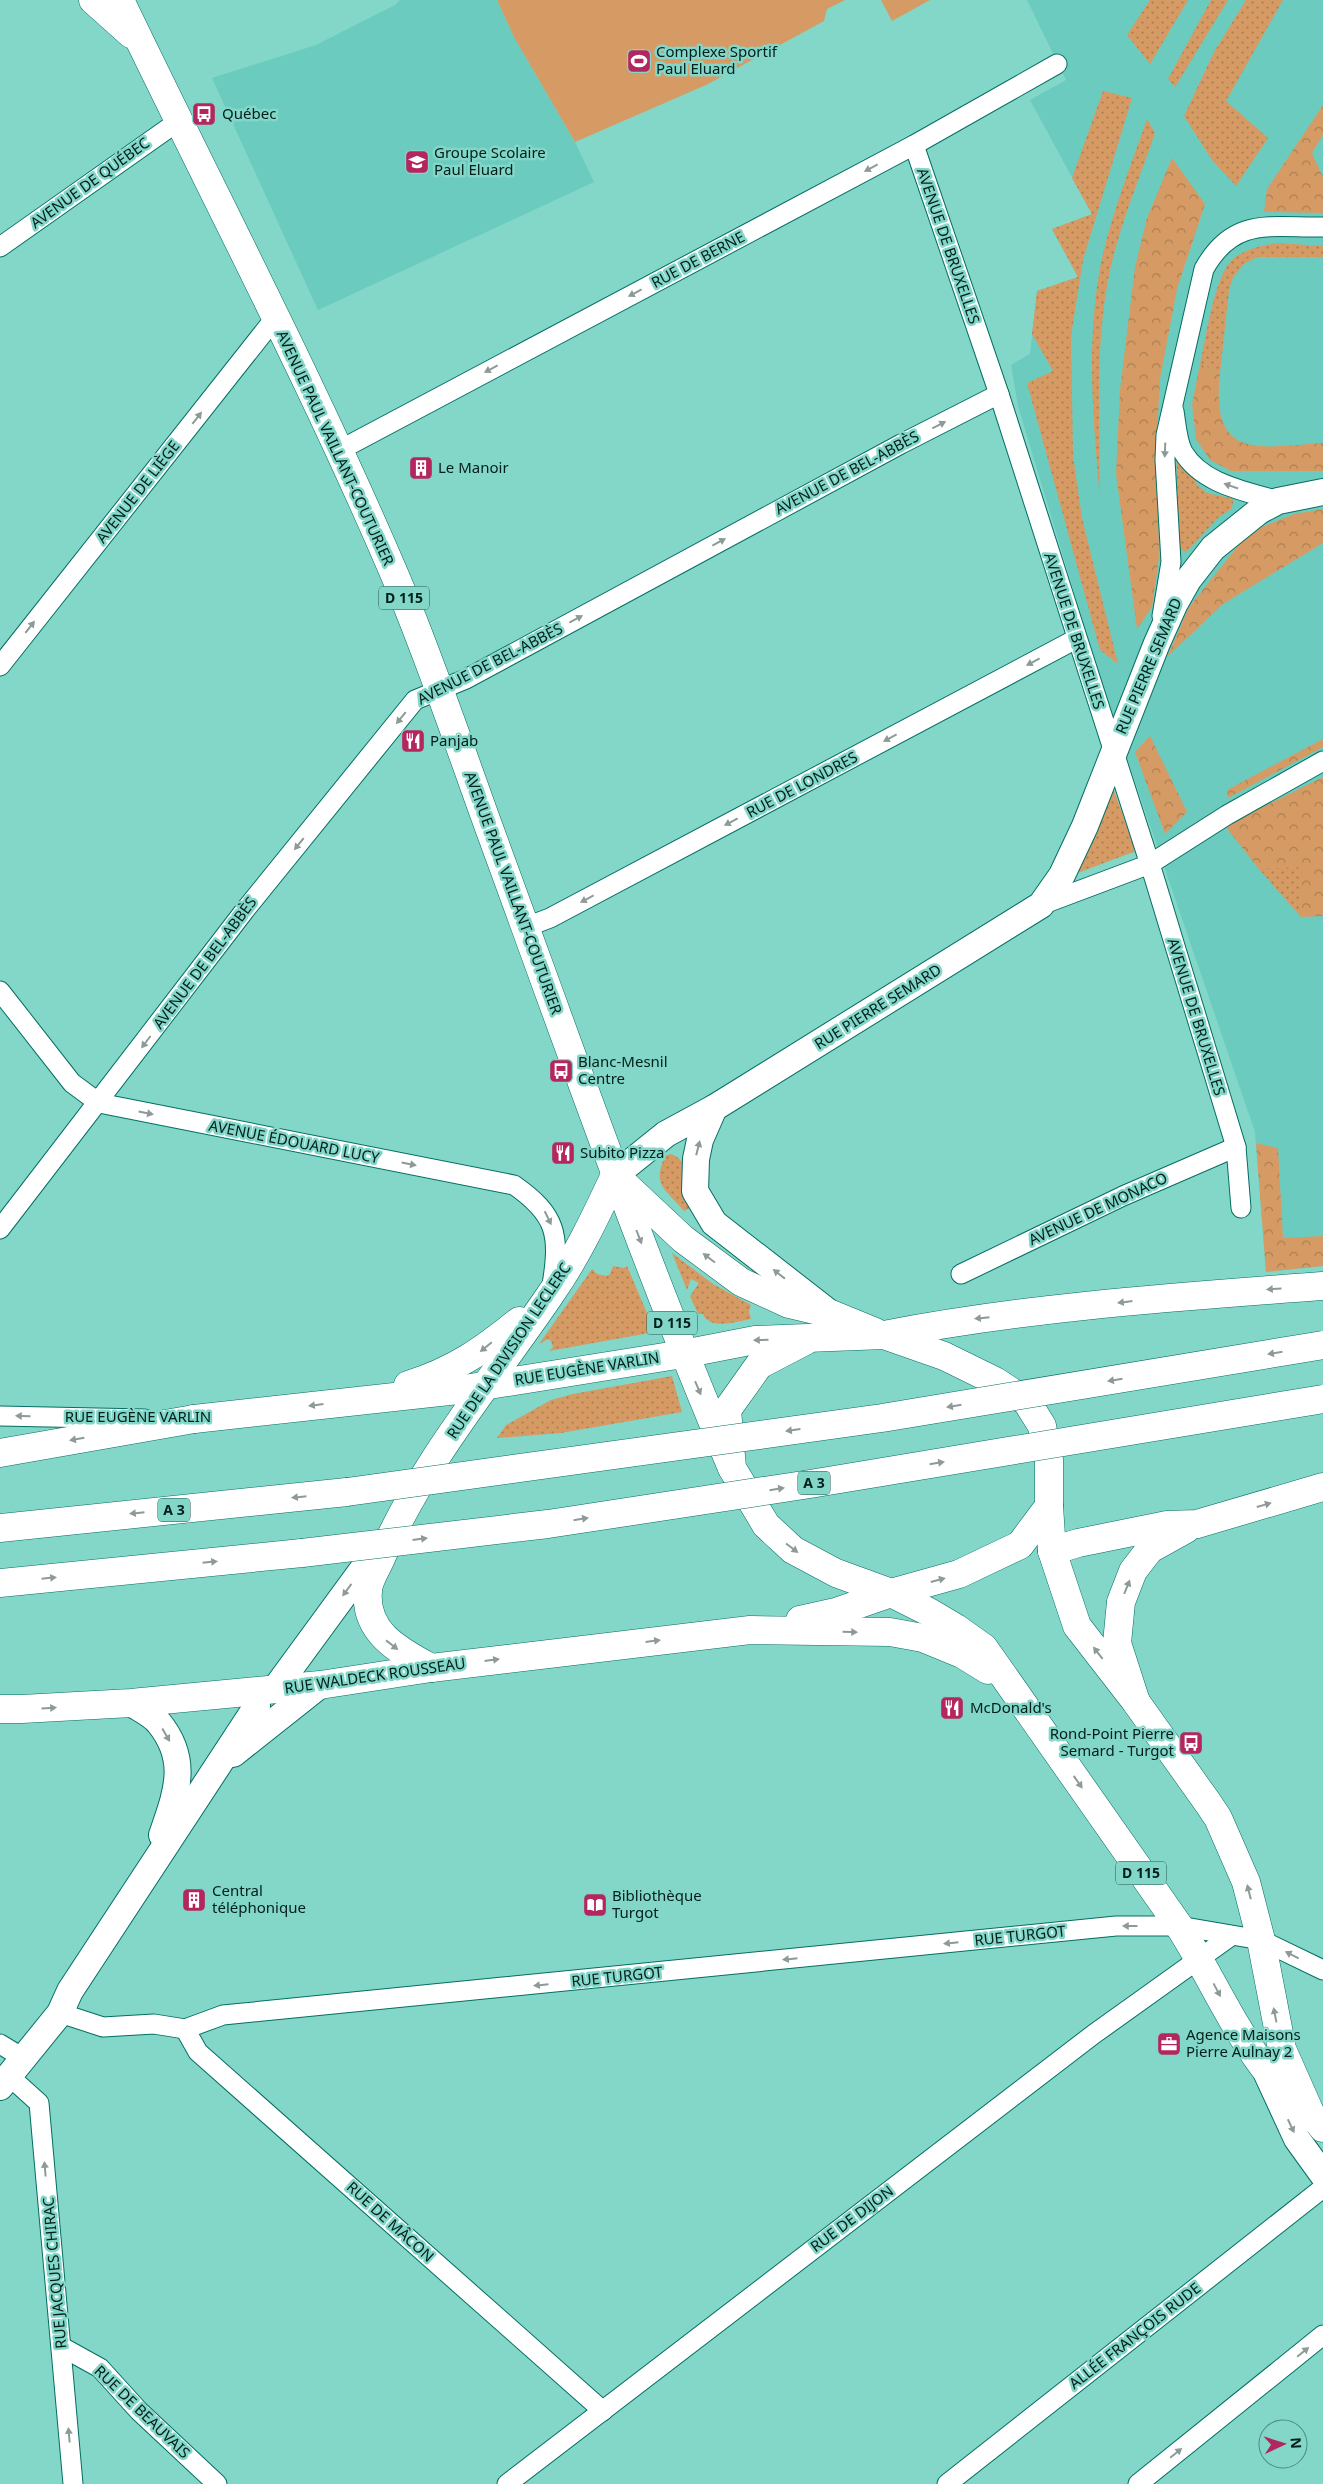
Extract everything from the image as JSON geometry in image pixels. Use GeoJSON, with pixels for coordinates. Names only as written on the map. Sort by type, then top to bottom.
{"type":"FeatureCollection","features":[{"type":"Feature","properties":{"kind":"main road","name":"AVENUE PAUL VAILLANT-COUTURIER"},"geometry":{"type":"LineString","coordinates":[[93,0],[140,42]]}},
{"type":"Feature","properties":{"kind":"main road","name":"AVENUE PAUL VAILLANT-COUTURIER"},"geometry":{"type":"LineString","coordinates":[[120,0],[276,318],[396,577],[439,689],[683,1354],[732,1468],[766,1525],[793,1550],[836,1573],[891,1593]]}},
{"type":"Feature","properties":{"kind":"main road","name":"RUE PIERRE SEMARD"},"geometry":{"type":"LineString","coordinates":[[616,1175],[666,1134],[714,1108],[1041,905],[1062,875],[1085,826],[1113,750],[1157,643],[1175,603],[1199,563],[1245,520],[1278,501],[1323,492]]}},
{"type":"Feature","properties":{"kind":"main road"},"geometry":{"type":"LineString","coordinates":[[714,1108],[700,1140],[696,1159],[695,1191],[714,1223],[832,1314]]}},
{"type":"Feature","properties":{"kind":"main road","name":"AVENUE PAUL VAILLANT-COUTURIER"},"geometry":{"type":"LineString","coordinates":[[616,1175],[683,1239],[741,1282],[789,1304],[832,1314],[944,1356],[995,1380],[1026,1402],[1042,1426],[1050,1460],[1049,1506]]}},
{"type":"Feature","properties":{"kind":"main road","name":"RUE DE LA DIVISION LECLERC"},"geometry":{"type":"LineString","coordinates":[[11,2073],[60,2013],[70,1991],[220,1764],[230,1743],[397,1522],[483,1386],[551,1294],[588,1230],[616,1175]]}},
{"type":"Feature","properties":{"kind":"main road"},"geometry":{"type":"LineString","coordinates":[[884,1335],[954,1321],[1173,1297],[1323,1286]]}},
{"type":"Feature","properties":{"kind":"main road","name":"RUE EUGÈNE VARLIN"},"geometry":{"type":"LineString","coordinates":[[364,1399],[434,1377],[481,1352],[551,1294]]}},
{"type":"Feature","properties":{"kind":"main road","name":"RUE EUGÈNE VARLIN"},"geometry":{"type":"LineString","coordinates":[[194,1420],[483,1386],[683,1354],[755,1340],[884,1335]]}},
{"type":"Feature","properties":{"kind":"main road"},"geometry":{"type":"LineString","coordinates":[[732,1468],[727,1410],[758,1365],[810,1339]]}},
{"type":"Feature","properties":{"kind":"main road","name":"A 3"},"geometry":{"type":"LineString","coordinates":[[0,1528],[348,1492],[882,1418],[1323,1346]]}},
{"type":"Feature","properties":{"kind":"main road","name":"A 3"},"geometry":{"type":"LineString","coordinates":[[0,1583],[302,1553],[558,1522],[907,1468],[1323,1399]]}},
{"type":"Feature","properties":{"kind":"main road"},"geometry":{"type":"LineString","coordinates":[[0,1453],[194,1420]]}},
{"type":"Feature","properties":{"kind":"main road"},"geometry":{"type":"LineString","coordinates":[[1136,1702],[1117,1643],[1120,1602],[1133,1571],[1150,1549],[1207,1521],[1323,1487]]}},
{"type":"Feature","properties":{"kind":"main road"},"geometry":{"type":"LineString","coordinates":[[1049,1506],[1020,1545],[1052,1551],[1078,1543],[1167,1525],[1207,1521]]}},
{"type":"Feature","properties":{"kind":"main road","name":"D 115"},"geometry":{"type":"LineString","coordinates":[[1049,1506],[1052,1551],[1077,1626],[1136,1702],[1218,1818],[1246,1882],[1261,1940],[1282,2049],[1316,2119]]}},
{"type":"Feature","properties":{"kind":"main road","name":"RUE DE LA DIVISION LECLERC"},"geometry":{"type":"LineString","coordinates":[[397,1522],[368,1591],[371,1617],[382,1636],[402,1652],[431,1668]]}},
{"type":"Feature","properties":{"kind":"main road","name":"RUE WALDECK ROUSSEAU"},"geometry":{"type":"LineString","coordinates":[[0,1709],[22,1710],[266,1697],[320,1684],[431,1668],[750,1630],[836,1612],[891,1593],[959,1574],[1020,1545]]}},
{"type":"Feature","properties":{"kind":"main road","name":"D 115"},"geometry":{"type":"LineString","coordinates":[[891,1593],[929,1612],[984,1648],[1179,1926],[1201,1960],[1233,2021],[1263,2066],[1316,2119]]}},
{"type":"Feature","properties":{"kind":"main road","name":"RUE WALDECK ROUSSEAU"},"geometry":{"type":"LineString","coordinates":[[750,1630],[890,1632],[923,1638],[962,1654],[1010,1685]]}},
{"type":"Feature","properties":{"kind":"main road","name":"RUE DE LA DIVISION LECLERC"},"geometry":{"type":"LineString","coordinates":[[220,1764],[320,1684]]}},
{"type":"Feature","properties":{"kind":"main road","name":"RUE DE LA DIVISION LECLERC"},"geometry":{"type":"LineString","coordinates":[[131,1703],[159,1722],[172,1745],[179,1766],[178,1789],[152,1866]]}},
{"type":"Feature","properties":{"kind":"main road"},"geometry":{"type":"LineString","coordinates":[[1263,2066],[1298,2138],[1323,2175]]}},
{"type":"Feature","properties":{"kind":"street","name":"RUE DE BERNE"},"geometry":{"type":"LineString","coordinates":[[338,451],[914,145],[1057,64]]}},
{"type":"Feature","properties":{"kind":"street","name":"AVENUE DE QUÉBEC"},"geometry":{"type":"LineString","coordinates":[[0,247],[180,120]]}},
{"type":"Feature","properties":{"kind":"street","name":"AVENUE DE BRUXELLES"},"geometry":{"type":"LineString","coordinates":[[914,145],[998,394],[1150,864],[1236,1147],[1241,1208]]}},
{"type":"Feature","properties":{"kind":"street"},"geometry":{"type":"LineString","coordinates":[[1157,643],[1171,562],[1165,460],[1166,436],[1204,269],[1214,251],[1239,232],[1253,228],[1323,227]]}},
{"type":"Feature","properties":{"kind":"street","name":"AVENUE DE LIÈGE"},"geometry":{"type":"LineString","coordinates":[[0,666],[276,318]]}},
{"type":"Feature","properties":{"kind":"street","name":"AVENUE DE BEL-ABBÈS"},"geometry":{"type":"LineString","coordinates":[[0,1229],[99,1103],[245,910],[415,700],[466,679],[901,444],[998,394]]}},
{"type":"Feature","properties":{"kind":"street"},"geometry":{"type":"LineString","coordinates":[[1173,402],[1183,452],[1196,466],[1209,478],[1278,501]]}},
{"type":"Feature","properties":{"kind":"street","name":"RUE DE LONDRES"},"geometry":{"type":"LineString","coordinates":[[526,928],[550,918],[1076,640]]}},
{"type":"Feature","properties":{"kind":"street","name":"RUE PIERRE SEMARD"},"geometry":{"type":"LineString","coordinates":[[1041,905],[1150,864],[1227,815],[1323,761]]}},
{"type":"Feature","properties":{"kind":"street","name":"AVENUE ÉDOUARD LUCY"},"geometry":{"type":"LineString","coordinates":[[0,991],[72,1083],[99,1103],[514,1185],[533,1198],[549,1218],[556,1255],[551,1294]]}},
{"type":"Feature","properties":{"kind":"street","name":"AVENUE DE MONACO"},"geometry":{"type":"LineString","coordinates":[[961,1274],[1123,1196],[1236,1147]]}},
{"type":"Feature","properties":{"kind":"street","name":"RUE EUGÈNE VARLIN"},"geometry":{"type":"LineString","coordinates":[[0,1416],[194,1420]]}},
{"type":"Feature","properties":{"kind":"street","name":"RUE TURGOT"},"geometry":{"type":"LineString","coordinates":[[60,2013],[102,2027],[154,2024],[185,2028],[223,2015],[1116,1926],[1179,1926],[1261,1940],[1323,1970]]}},
{"type":"Feature","properties":{"kind":"street","name":"RUE DE DIJON"},"geometry":{"type":"LineString","coordinates":[[507,2484],[1094,2034],[1201,1960],[1231,1936]]}},
{"type":"Feature","properties":{"kind":"street","name":"RUE DE MÂCON"},"geometry":{"type":"LineString","coordinates":[[185,2028],[198,2052],[603,2411]]}},
{"type":"Feature","properties":{"kind":"street"},"geometry":{"type":"LineString","coordinates":[[0,2044],[11,2073]]}},
{"type":"Feature","properties":{"kind":"street","name":"RUE JACQUES CHIRAC"},"geometry":{"type":"LineString","coordinates":[[11,2073],[39,2103],[73,2484]]}},
{"type":"Feature","properties":{"kind":"street","name":"ALLÉE FRANÇOIS RUDE"},"geometry":{"type":"LineString","coordinates":[[947,2484],[1323,2188]]}},
{"type":"Feature","properties":{"kind":"street"},"geometry":{"type":"LineString","coordinates":[[1138,2484],[1323,2335]]}},
{"type":"Feature","properties":{"kind":"street","name":"RUE DE BEAUVAIS"},"geometry":{"type":"LineString","coordinates":[[62,2347],[100,2368],[139,2411],[217,2484]]}},
{"type":"Feature","properties":{"kind":"shaded area","name":"Groupe Scolaire Paul Eluard"},"geometry":{"type":"Polygon","coordinates":[[[400,0],[497,0],[514,37],[575,142],[594,182],[318,310],[212,78],[316,45],[395,5],[400,0]]]}},
{"type":"Feature","properties":{"kind":"shaded area"},"geometry":{"type":"Polygon","coordinates":[[[1027,0],[1323,0],[1323,1266],[1266,1272],[1255,1132],[1100,679],[1018,406],[1011,365],[1030,354],[1037,291],[1078,277],[1052,229],[1092,214],[1030,100],[1066,80],[1027,0]]]}},
{"type":"Feature","properties":{"kind":"green space","name":"Complexe Sportif Paul Eluard"},"geometry":{"type":"Polygon","coordinates":[[[497,0],[845,0],[827,9],[824,21],[706,85],[575,142],[514,37],[497,0]]]}},
{"type":"Feature","properties":{"kind":"green space"},"geometry":{"type":"Polygon","coordinates":[[[881,0],[930,0],[892,21],[881,0]]]}},
{"type":"Feature","properties":{"kind":"green space"},"geometry":{"type":"Polygon","coordinates":[[[1150,0],[1188,0],[1150,64],[1127,35],[1150,0]]]}},
{"type":"Feature","properties":{"kind":"green space"},"geometry":{"type":"Polygon","coordinates":[[[1211,0],[1228,0],[1175,87],[1168,79],[1211,0]]]}},
{"type":"Feature","properties":{"kind":"green space"},"geometry":{"type":"Polygon","coordinates":[[[1246,0],[1283,0],[1226,101],[1268,138],[1236,186],[1212,160],[1184,116],[1214,52],[1246,0]]]}},
{"type":"Feature","properties":{"kind":"green space"},"geometry":{"type":"Polygon","coordinates":[[[1103,91],[1132,98],[1083,260],[1071,336],[1073,456],[1082,518],[1118,664],[1100,650],[1027,383],[1053,371],[1032,334],[1037,291],[1078,277],[1052,229],[1092,214],[1072,178],[1103,91]]]}},
{"type":"Feature","properties":{"kind":"green space"},"geometry":{"type":"Polygon","coordinates":[[[1323,105],[1323,135],[1312,153],[1323,177],[1323,213],[1264,212],[1267,189],[1323,105]]]}},
{"type":"Feature","properties":{"kind":"green space"},"geometry":{"type":"Polygon","coordinates":[[[1147,119],[1155,133],[1116,247],[1103,312],[1099,392],[1100,499],[1092,366],[1092,340],[1097,287],[1100,266],[1111,223],[1147,119]]]}},
{"type":"Feature","properties":{"kind":"green space"},"geometry":{"type":"Polygon","coordinates":[[[1172,158],[1205,204],[1177,289],[1160,379],[1157,436],[1159,558],[1152,607],[1137,629],[1116,474],[1120,390],[1135,267],[1147,218],[1172,158]]]}},
{"type":"Feature","properties":{"kind":"green space"},"geometry":{"type":"Polygon","coordinates":[[[1277,243],[1323,246],[1323,257],[1257,257],[1244,264],[1233,277],[1229,290],[1220,373],[1200,364],[1214,299],[1228,265],[1243,252],[1277,243]]]}},
{"type":"Feature","properties":{"kind":"green space"},"geometry":{"type":"Polygon","coordinates":[[[1200,364],[1220,373],[1219,402],[1223,422],[1231,435],[1244,443],[1260,446],[1323,443],[1323,471],[1231,471],[1210,460],[1196,439],[1192,404],[1200,364]]]}},
{"type":"Feature","properties":{"kind":"green space"},"geometry":{"type":"Polygon","coordinates":[[[1176,442],[1197,485],[1207,493],[1234,499],[1231,509],[1219,517],[1186,552],[1179,549],[1176,442]]]}},
{"type":"Feature","properties":{"kind":"green space"},"geometry":{"type":"Polygon","coordinates":[[[1323,509],[1323,543],[1223,604],[1167,657],[1189,607],[1249,532],[1294,514],[1323,509]]]}},
{"type":"Feature","properties":{"kind":"green space"},"geometry":{"type":"Polygon","coordinates":[[[1150,736],[1187,812],[1165,834],[1135,752],[1150,736]]]}},
{"type":"Feature","properties":{"kind":"green space"},"geometry":{"type":"Polygon","coordinates":[[[1323,739],[1323,747],[1228,798],[1227,790],[1323,739]]]}},
{"type":"Feature","properties":{"kind":"green space"},"geometry":{"type":"Polygon","coordinates":[[[1323,777],[1323,916],[1301,917],[1302,867],[1258,868],[1225,826],[1323,777]]]}},
{"type":"Feature","properties":{"kind":"green space"},"geometry":{"type":"Polygon","coordinates":[[[1112,785],[1136,851],[1075,874],[1112,785]]]}},
{"type":"Feature","properties":{"kind":"green space"},"geometry":{"type":"Polygon","coordinates":[[[1302,867],[1301,917],[1258,868],[1302,867]]]}},
{"type":"Feature","properties":{"kind":"green space"},"geometry":{"type":"Polygon","coordinates":[[[1256,1143],[1278,1148],[1283,1238],[1323,1236],[1323,1266],[1266,1272],[1256,1143]]]}},
{"type":"Feature","properties":{"kind":"green space"},"geometry":{"type":"Polygon","coordinates":[[[671,1154],[682,1163],[688,1176],[692,1207],[684,1211],[662,1186],[660,1181],[661,1166],[665,1156],[671,1154]]]}},
{"type":"Feature","properties":{"kind":"green space"},"geometry":{"type":"Polygon","coordinates":[[[672,1253],[713,1284],[751,1305],[749,1312],[751,1319],[718,1324],[707,1319],[703,1314],[698,1314],[690,1296],[699,1283],[691,1279],[687,1290],[672,1253]]]}},
{"type":"Feature","properties":{"kind":"green space"},"geometry":{"type":"Polygon","coordinates":[[[613,1266],[624,1268],[627,1266],[655,1332],[549,1351],[553,1347],[551,1341],[548,1339],[539,1344],[592,1269],[597,1274],[606,1276],[610,1274],[613,1266]]]}},
{"type":"Feature","properties":{"kind":"green space"},"geometry":{"type":"Polygon","coordinates":[[[672,1376],[682,1412],[561,1433],[497,1438],[506,1425],[551,1400],[573,1394],[672,1376]]]}},
{"type":"Feature","properties":{"kind":"place","name":"Complexe Sportif Paul Eluard"},"geometry":{"type":"Point","coordinates":[639,61]}},
{"type":"Feature","properties":{"kind":"place","name":"Québec"},"geometry":{"type":"Point","coordinates":[204,114]}},
{"type":"Feature","properties":{"kind":"place","name":"Groupe Scolaire Paul Eluard"},"geometry":{"type":"Point","coordinates":[417,162]}},
{"type":"Feature","properties":{"kind":"place","name":"Le Manoir"},"geometry":{"type":"Point","coordinates":[421,468]}},
{"type":"Feature","properties":{"kind":"place","name":"Panjab"},"geometry":{"type":"Point","coordinates":[413,741]}},
{"type":"Feature","properties":{"kind":"place","name":"Blanc-Mesnil Centre"},"geometry":{"type":"Point","coordinates":[561,1071]}},
{"type":"Feature","properties":{"kind":"place","name":"Subito Pizza"},"geometry":{"type":"Point","coordinates":[563,1153]}},
{"type":"Feature","properties":{"kind":"place","name":"McDonald's"},"geometry":{"type":"Point","coordinates":[952,1708]}},
{"type":"Feature","properties":{"kind":"place","name":"Rond-Point Pierre Semard - Turgot"},"geometry":{"type":"Point","coordinates":[1191,1743]}},
{"type":"Feature","properties":{"kind":"place","name":"Central téléphonique"},"geometry":{"type":"Point","coordinates":[194,1900]}},
{"type":"Feature","properties":{"kind":"place","name":"Bibliothèque Turgot"},"geometry":{"type":"Point","coordinates":[595,1905]}},
{"type":"Feature","properties":{"kind":"place","name":"Agence Maisons Pierre Aulnay 2"},"geometry":{"type":"Point","coordinates":[1169,2044]}}]}
